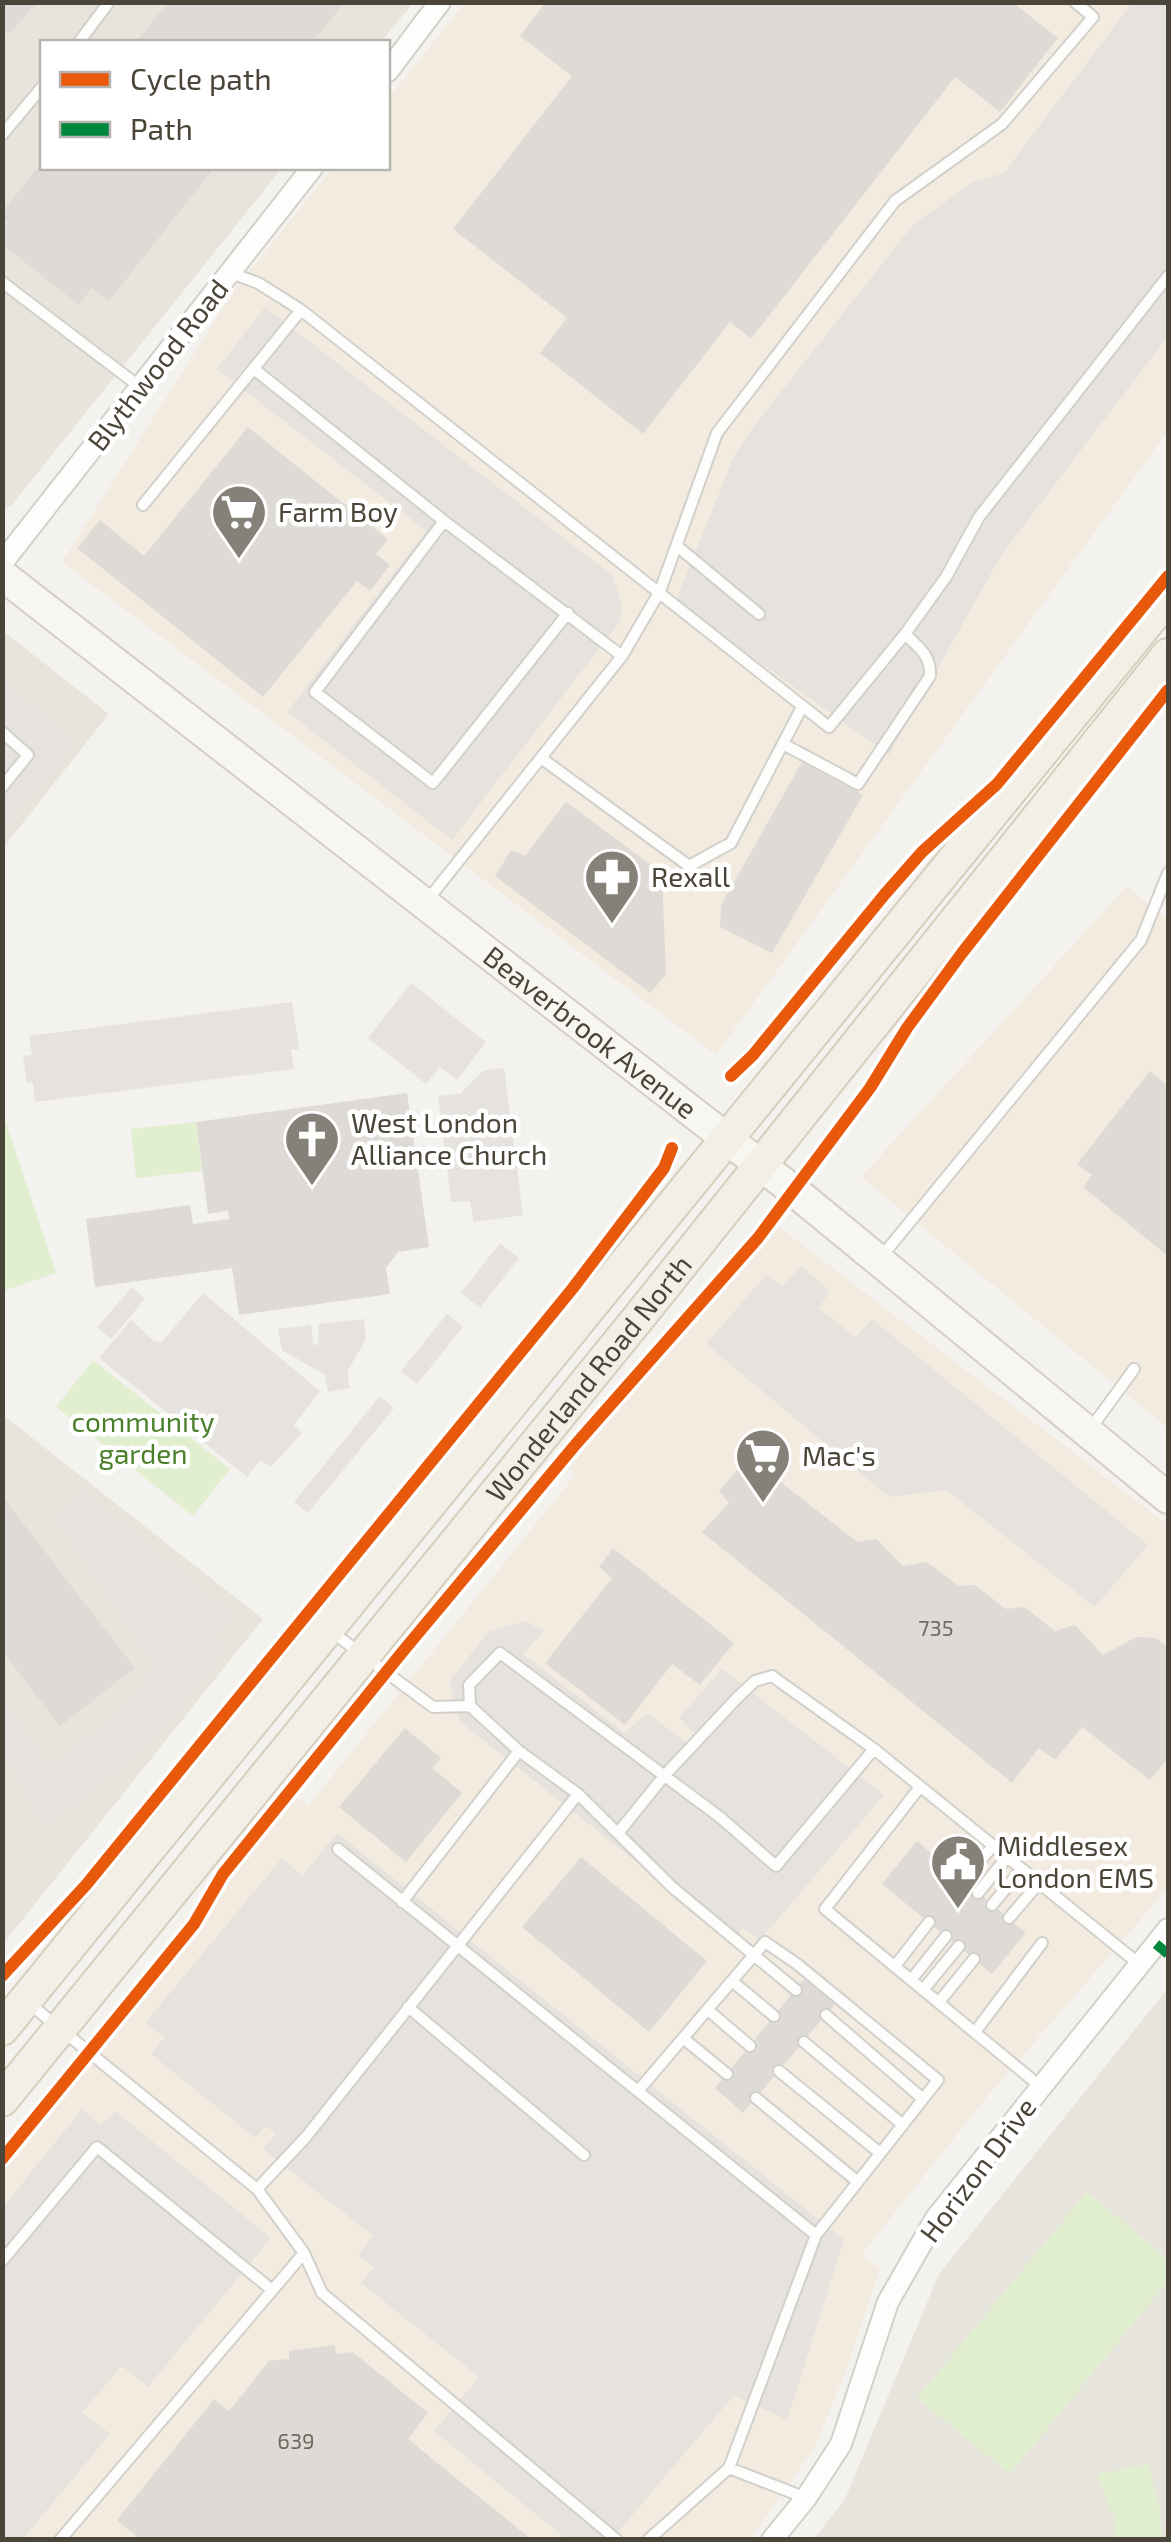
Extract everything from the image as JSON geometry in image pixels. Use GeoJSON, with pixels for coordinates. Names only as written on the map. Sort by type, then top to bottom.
{"type":"FeatureCollection","features":[{"type":"Feature","properties":{"kind":"main road","name":"Wonderland Road North"},"geometry":{"type":"LineString","coordinates":[[2,2030],[1168,597]]}},
{"type":"Feature","properties":{"kind":"main road","name":"Wonderland Road North"},"geometry":{"type":"LineString","coordinates":[[2,2100],[1168,655]]}},
{"type":"Feature","properties":{"kind":"street"},"geometry":{"type":"LineString","coordinates":[[390,68],[440,2]]}},
{"type":"Feature","properties":{"kind":"street","name":"Blythwood Road"},"geometry":{"type":"LineString","coordinates":[[2,563],[310,170]]}},
{"type":"Feature","properties":{"kind":"street","name":"Beaverbrook Avenue"},"geometry":{"type":"LineString","coordinates":[[2,575],[799,1195],[1168,1498]]}},
{"type":"Feature","properties":{"kind":"street","name":"Horizon Drive"},"geometry":{"type":"LineString","coordinates":[[772,2540],[806,2498],[841,2444],[888,2302],[936,2218],[1168,1929]]}},
{"type":"Feature","properties":{"kind":"lane"},"geometry":{"type":"LineString","coordinates":[[80,40],[108,2]]}},
{"type":"Feature","properties":{"kind":"lane"},"geometry":{"type":"LineString","coordinates":[[425,903],[622,656],[660,592],[717,433],[895,201],[1002,124],[1092,17],[1075,2]]}},
{"type":"Feature","properties":{"kind":"lane"},"geometry":{"type":"LineString","coordinates":[[2,136],[40,89]]}},
{"type":"Feature","properties":{"kind":"lane"},"geometry":{"type":"LineString","coordinates":[[231,272],[258,283],[301,310],[829,727],[946,577],[979,517],[1168,276]]}},
{"type":"Feature","properties":{"kind":"lane"},"geometry":{"type":"LineString","coordinates":[[2,282],[140,388]]}},
{"type":"Feature","properties":{"kind":"lane"},"geometry":{"type":"LineString","coordinates":[[143,505],[301,310]]}},
{"type":"Feature","properties":{"kind":"lane"},"geometry":{"type":"LineString","coordinates":[[254,369],[444,521],[622,656]]}},
{"type":"Feature","properties":{"kind":"lane"},"geometry":{"type":"LineString","coordinates":[[444,521],[315,692],[433,783],[568,613]]}},
{"type":"Feature","properties":{"kind":"lane"},"geometry":{"type":"LineString","coordinates":[[677,546],[759,614]]}},
{"type":"Feature","properties":{"kind":"lane"},"geometry":{"type":"LineString","coordinates":[[783,744],[858,784],[930,676],[930,662],[905,634]]}},
{"type":"Feature","properties":{"kind":"lane"},"geometry":{"type":"LineString","coordinates":[[540,758],[689,866],[731,842],[802,708]]}},
{"type":"Feature","properties":{"kind":"lane"},"geometry":{"type":"LineString","coordinates":[[2,732],[28,755],[2,787]]}},
{"type":"Feature","properties":{"kind":"lane"},"geometry":{"type":"LineString","coordinates":[[878,1260],[1140,940],[1168,873]]}},
{"type":"Feature","properties":{"kind":"lane"},"geometry":{"type":"LineString","coordinates":[[1088,1432],[1134,1369]]}},
{"type":"Feature","properties":{"kind":"lane"},"geometry":{"type":"LineString","coordinates":[[327,1628],[433,1707],[470,1706]]}},
{"type":"Feature","properties":{"kind":"lane"},"geometry":{"type":"LineString","coordinates":[[796,1990],[672,1887],[578,1794],[518,1751],[470,1706],[468,1685],[500,1653],[721,1818],[776,1866],[874,1749]]}},
{"type":"Feature","properties":{"kind":"lane"},"geometry":{"type":"LineString","coordinates":[[618,1832],[664,1776],[754,1681],[772,1676],[874,1749],[1139,1964]]}},
{"type":"Feature","properties":{"kind":"lane"},"geometry":{"type":"LineString","coordinates":[[402,1902],[518,1751]]}},
{"type":"Feature","properties":{"kind":"lane"},"geometry":{"type":"LineString","coordinates":[[920,1787],[825,1909],[1041,2087]]}},
{"type":"Feature","properties":{"kind":"lane"},"geometry":{"type":"LineString","coordinates":[[258,2189],[306,2137],[578,1794]]}},
{"type":"Feature","properties":{"kind":"lane"},"geometry":{"type":"LineString","coordinates":[[963,1880],[993,1846]]}},
{"type":"Feature","properties":{"kind":"lane"},"geometry":{"type":"LineString","coordinates":[[338,1849],[816,2234]]}},
{"type":"Feature","properties":{"kind":"lane"},"geometry":{"type":"LineString","coordinates":[[978,1893],[1007,1857]]}},
{"type":"Feature","properties":{"kind":"lane"},"geometry":{"type":"LineString","coordinates":[[992,1904],[1022,1869]]}},
{"type":"Feature","properties":{"kind":"lane"},"geometry":{"type":"LineString","coordinates":[[1009,1918],[1039,1883]]}},
{"type":"Feature","properties":{"kind":"lane"},"geometry":{"type":"LineString","coordinates":[[894,1966],[929,1922]]}},
{"type":"Feature","properties":{"kind":"lane"},"geometry":{"type":"LineString","coordinates":[[912,1980],[946,1936]]}},
{"type":"Feature","properties":{"kind":"lane"},"geometry":{"type":"LineString","coordinates":[[638,2091],[765,1942],[938,2080],[816,2234],[729,2468],[648,2540]]}},
{"type":"Feature","properties":{"kind":"lane"},"geometry":{"type":"LineString","coordinates":[[975,2032],[1042,1943]]}},
{"type":"Feature","properties":{"kind":"lane"},"geometry":{"type":"LineString","coordinates":[[924,1990],[958,1946]]}},
{"type":"Feature","properties":{"kind":"lane"},"geometry":{"type":"LineString","coordinates":[[939,2002],[974,1959]]}},
{"type":"Feature","properties":{"kind":"lane"},"geometry":{"type":"LineString","coordinates":[[732,1981],[774,2016]]}},
{"type":"Feature","properties":{"kind":"lane"},"geometry":{"type":"LineString","coordinates":[[26,2000],[258,2189],[304,2253],[322,2292],[617,2540]]}},
{"type":"Feature","properties":{"kind":"lane"},"geometry":{"type":"LineString","coordinates":[[408,2008],[584,2155]]}},
{"type":"Feature","properties":{"kind":"lane"},"geometry":{"type":"LineString","coordinates":[[708,2010],[750,2046]]}},
{"type":"Feature","properties":{"kind":"lane"},"geometry":{"type":"LineString","coordinates":[[826,2015],[923,2098]]}},
{"type":"Feature","properties":{"kind":"lane"},"geometry":{"type":"LineString","coordinates":[[683,2038],[727,2074]]}},
{"type":"Feature","properties":{"kind":"lane"},"geometry":{"type":"LineString","coordinates":[[804,2042],[903,2125]]}},
{"type":"Feature","properties":{"kind":"lane"},"geometry":{"type":"LineString","coordinates":[[779,2070],[880,2153]]}},
{"type":"Feature","properties":{"kind":"lane"},"geometry":{"type":"LineString","coordinates":[[756,2098],[858,2182]]}},
{"type":"Feature","properties":{"kind":"lane"},"geometry":{"type":"LineString","coordinates":[[2,2261],[97,2147],[272,2290]]}},
{"type":"Feature","properties":{"kind":"lane"},"geometry":{"type":"LineString","coordinates":[[60,2540],[304,2253]]}},
{"type":"Feature","properties":{"kind":"lane"},"geometry":{"type":"LineString","coordinates":[[729,2468],[806,2498]]}},
{"type":"Feature","properties":{"kind":"shaded area"},"geometry":{"type":"Polygon","coordinates":[[[2,3],[413,3],[383,40],[40,40],[40,170],[280,170],[11,506],[3,510],[2,3]]]}},
{"type":"Feature","properties":{"kind":"shaded area"},"geometry":{"type":"Polygon","coordinates":[[[465,3],[1168,3],[1168,431],[716,1055],[62,562],[235,289],[331,170],[390,170],[390,97],[465,3]]]}},
{"type":"Feature","properties":{"kind":"shaded area"},"geometry":{"type":"Polygon","coordinates":[[[1132,3],[1168,3],[1168,336],[1002,554],[889,755],[677,603],[678,595],[735,454],[757,422],[912,226],[971,183],[1004,173],[1132,3]]]}},
{"type":"Feature","properties":{"kind":"shaded area"},"geometry":{"type":"Polygon","coordinates":[[[265,307],[613,576],[623,610],[618,624],[452,840],[287,712],[426,531],[217,369],[265,307]]]}},
{"type":"Feature","properties":{"kind":"shaded area"},"geometry":{"type":"Polygon","coordinates":[[[3,631],[109,714],[3,848],[3,631]]]}},
{"type":"Feature","properties":{"kind":"shaded area"},"geometry":{"type":"Polygon","coordinates":[[[3,679],[78,744],[3,832],[3,679]]]}},
{"type":"Feature","properties":{"kind":"shaded area"},"geometry":{"type":"Polygon","coordinates":[[[1127,886],[1168,920],[1168,1428],[861,1177],[1127,886]]]}},
{"type":"Feature","properties":{"kind":"shaded area"},"geometry":{"type":"Polygon","coordinates":[[[411,983],[486,1042],[457,1080],[440,1067],[426,1084],[368,1038],[411,983]]]}},
{"type":"Feature","properties":{"kind":"shaded area"},"geometry":{"type":"Polygon","coordinates":[[[292,1002],[299,1049],[291,1050],[294,1069],[35,1102],[33,1083],[27,1083],[23,1056],[32,1055],[29,1036],[292,1002]]]}},
{"type":"Feature","properties":{"kind":"shaded area"},"geometry":{"type":"Polygon","coordinates":[[[504,1068],[523,1215],[474,1222],[470,1201],[451,1202],[438,1096],[460,1094],[483,1071],[504,1068]]]}},
{"type":"Feature","properties":{"kind":"shaded area"},"geometry":{"type":"Polygon","coordinates":[[[770,1220],[1168,1525],[1168,1888],[981,2104],[862,2254],[880,2269],[844,2377],[814,2448],[750,2539],[3,2540],[3,2154],[169,1955],[216,1880],[284,1788],[308,1806],[576,1474],[555,1456],[770,1220]]]}},
{"type":"Feature","properties":{"kind":"shaded area"},"geometry":{"type":"Polygon","coordinates":[[[500,1243],[519,1258],[480,1308],[461,1293],[500,1243]]]}},
{"type":"Feature","properties":{"kind":"shaded area"},"geometry":{"type":"Polygon","coordinates":[[[801,1266],[830,1291],[819,1308],[855,1337],[872,1319],[1148,1545],[1095,1607],[946,1490],[889,1497],[706,1344],[766,1275],[783,1286],[801,1266]]]}},
{"type":"Feature","properties":{"kind":"shaded area"},"geometry":{"type":"Polygon","coordinates":[[[132,1287],[145,1299],[111,1339],[97,1327],[132,1287]]]}},
{"type":"Feature","properties":{"kind":"shaded area"},"geometry":{"type":"Polygon","coordinates":[[[203,1293],[320,1391],[294,1425],[302,1433],[271,1467],[260,1460],[247,1477],[99,1358],[131,1320],[154,1341],[162,1342],[203,1293]]]}},
{"type":"Feature","properties":{"kind":"shaded area"},"geometry":{"type":"Polygon","coordinates":[[[447,1314],[463,1327],[417,1384],[401,1371],[447,1314]]]}},
{"type":"Feature","properties":{"kind":"shaded area"},"geometry":{"type":"Polygon","coordinates":[[[364,1319],[366,1339],[347,1372],[350,1388],[328,1392],[325,1375],[282,1350],[278,1329],[311,1325],[313,1343],[318,1346],[319,1324],[364,1319]]]}},
{"type":"Feature","properties":{"kind":"shaded area"},"geometry":{"type":"Polygon","coordinates":[[[380,1396],[394,1408],[308,1513],[294,1502],[380,1396]]]}},
{"type":"Feature","properties":{"kind":"shaded area"},"geometry":{"type":"Polygon","coordinates":[[[3,1415],[263,1619],[3,1944],[3,1415]]]}},
{"type":"Feature","properties":{"kind":"shaded area"},"geometry":{"type":"Polygon","coordinates":[[[81,1488],[234,1614],[213,1637],[228,1649],[169,1724],[137,1756],[45,1830],[8,1762],[3,1766],[3,1694],[44,1760],[62,1759],[133,1695],[153,1665],[54,1518],[81,1488]]]}},
{"type":"Feature","properties":{"kind":"shaded area"},"geometry":{"type":"Polygon","coordinates":[[[525,1621],[544,1631],[523,1654],[625,1733],[647,1713],[687,1743],[695,1734],[679,1718],[722,1669],[884,1795],[760,1940],[742,1928],[734,1939],[460,1722],[449,1682],[489,1631],[525,1621]]]}},
{"type":"Feature","properties":{"kind":"shaded area"},"geometry":{"type":"Polygon","coordinates":[[[337,1833],[844,2240],[787,2420],[734,2395],[612,2539],[566,2539],[434,2431],[479,2377],[361,2283],[374,2267],[358,2255],[373,2236],[263,2149],[276,2134],[266,2126],[255,2138],[151,2054],[165,2037],[145,2023],[282,1858],[302,1876],[337,1833]]]}},
{"type":"Feature","properties":{"kind":"shaded area"},"geometry":{"type":"Polygon","coordinates":[[[1168,1988],[1168,2539],[813,2540],[845,2499],[939,2274],[1168,1988]]]}},
{"type":"Feature","properties":{"kind":"shaded area"},"geometry":{"type":"Polygon","coordinates":[[[82,2109],[101,2125],[115,2111],[271,2238],[148,2387],[122,2366],[82,2412],[110,2434],[23,2539],[3,2540],[3,2207],[82,2109]]]}},
{"type":"Feature","properties":{"kind":"green space"},"geometry":{"type":"Polygon","coordinates":[[[2,1111],[56,1273],[3,1291],[2,1291],[2,1111]]]}},
{"type":"Feature","properties":{"kind":"green space"},"geometry":{"type":"Polygon","coordinates":[[[196,1122],[202,1171],[136,1178],[131,1129],[196,1122]]]}},
{"type":"Feature","properties":{"kind":"green space","name":"community garden"},"geometry":{"type":"Polygon","coordinates":[[[93,1360],[230,1469],[193,1516],[56,1407],[93,1360]]]}},
{"type":"Feature","properties":{"kind":"green space"},"geometry":{"type":"Polygon","coordinates":[[[1087,2192],[1168,2259],[1168,2281],[1010,2474],[917,2398],[1087,2192]]]}},
{"type":"Feature","properties":{"kind":"green space"},"geometry":{"type":"Polygon","coordinates":[[[1148,2464],[1160,2509],[1162,2539],[1116,2539],[1114,2517],[1097,2475],[1148,2464]]]}},
{"type":"Feature","properties":{"kind":"building"},"geometry":{"type":"Polygon","coordinates":[[[2,2],[38,2],[9,34],[2,29],[2,2]]]}},
{"type":"Feature","properties":{"kind":"building"},"geometry":{"type":"Polygon","coordinates":[[[168,2],[345,2],[315,40],[138,40],[168,2]]]}},
{"type":"Feature","properties":{"kind":"building"},"geometry":{"type":"Polygon","coordinates":[[[546,2],[1012,2],[1058,38],[1000,112],[955,77],[751,339],[730,322],[643,434],[540,353],[567,318],[453,229],[572,76],[520,36],[546,2]]]}},
{"type":"Feature","properties":{"kind":"building"},"geometry":{"type":"Polygon","coordinates":[[[40,164],[40,170],[212,170],[109,301],[92,288],[79,305],[3,245],[2,229],[8,222],[2,218],[2,212],[40,164]]]}},
{"type":"Feature","properties":{"kind":"building","name":"Farm Boy"},"geometry":{"type":"Polygon","coordinates":[[[248,427],[388,539],[376,554],[390,565],[370,591],[357,581],[263,697],[77,548],[100,520],[144,556],[248,427]]]}},
{"type":"Feature","properties":{"kind":"building"},"geometry":{"type":"Polygon","coordinates":[[[802,762],[863,795],[772,953],[720,927],[721,905],[802,762]]]}},
{"type":"Feature","properties":{"kind":"building","name":"Rexall"},"geometry":{"type":"Polygon","coordinates":[[[566,802],[662,873],[666,975],[650,993],[495,876],[511,850],[525,856],[566,802]]]}},
{"type":"Feature","properties":{"kind":"building"},"geometry":{"type":"Polygon","coordinates":[[[1150,1071],[1168,1086],[1168,1256],[1083,1187],[1092,1175],[1077,1164],[1150,1071]]]}},
{"type":"Feature","properties":{"kind":"building","name":"West London Alliance Church"},"geometry":{"type":"Polygon","coordinates":[[[407,1093],[429,1247],[398,1252],[386,1268],[390,1294],[239,1315],[232,1268],[95,1287],[86,1219],[190,1205],[193,1224],[229,1219],[228,1211],[208,1214],[196,1122],[407,1093]]]}},
{"type":"Feature","properties":{"kind":"building"},"geometry":{"type":"Polygon","coordinates":[[[762,1467],[857,1542],[877,1539],[903,1566],[927,1562],[959,1586],[975,1585],[1006,1609],[1024,1607],[1055,1631],[1075,1625],[1103,1655],[1136,1637],[1156,1638],[1168,1647],[1168,1758],[1150,1780],[1082,1727],[1055,1760],[1039,1748],[1012,1783],[702,1532],[729,1503],[719,1491],[737,1470],[762,1467]]]}},
{"type":"Feature","properties":{"kind":"building"},"geometry":{"type":"Polygon","coordinates":[[[2,1496],[135,1668],[60,1726],[2,1651],[2,1496]]]}},
{"type":"Feature","properties":{"kind":"building"},"geometry":{"type":"Polygon","coordinates":[[[613,1548],[734,1643],[700,1685],[672,1664],[625,1725],[545,1663],[612,1578],[599,1567],[613,1548]]]}},
{"type":"Feature","properties":{"kind":"building"},"geometry":{"type":"Polygon","coordinates":[[[405,1728],[441,1758],[432,1768],[462,1793],[406,1862],[339,1807],[405,1728]]]}},
{"type":"Feature","properties":{"kind":"building","name":"Middlesex London EMS"},"geometry":{"type":"Polygon","coordinates":[[[917,1841],[1026,1933],[992,1974],[882,1884],[917,1841]]]}},
{"type":"Feature","properties":{"kind":"building"},"geometry":{"type":"Polygon","coordinates":[[[581,1857],[707,1961],[649,2032],[522,1927],[581,1857]]]}},
{"type":"Feature","properties":{"kind":"building"},"geometry":{"type":"Polygon","coordinates":[[[804,1979],[835,2004],[743,2113],[715,2088],[804,1979]]]}},
{"type":"Feature","properties":{"kind":"building"},"geometry":{"type":"Polygon","coordinates":[[[335,2345],[336,2354],[353,2352],[428,2413],[408,2439],[532,2540],[141,2540],[117,2520],[214,2399],[229,2411],[269,2361],[289,2359],[289,2351],[335,2345]]]}},
{"type":"Feature","properties":{"kind":"marked path"},"geometry":{"type":"LineString","coordinates":[[1156,1944],[1168,1954]]}},
{"type":"Feature","properties":{"kind":"cycle path"},"geometry":{"type":"LineString","coordinates":[[731,1076],[753,1055],[922,852],[997,784],[1168,576]]}},
{"type":"Feature","properties":{"kind":"cycle path"},"geometry":{"type":"LineString","coordinates":[[2,2159],[194,1924],[223,1874],[404,1650],[576,1444],[758,1238],[870,1088],[907,1028],[962,953],[1168,690]]}},
{"type":"Feature","properties":{"kind":"cycle path"},"geometry":{"type":"LineString","coordinates":[[2,1976],[86,1885],[573,1288],[664,1168],[672,1148]]}},
{"type":"Feature","properties":{"kind":"place","name":"Farm Boy"},"geometry":{"type":"Point","coordinates":[239,561]}},
{"type":"Feature","properties":{"kind":"place","name":"Rexall"},"geometry":{"type":"Point","coordinates":[612,926]}},
{"type":"Feature","properties":{"kind":"place","name":"West London Alliance Church"},"geometry":{"type":"Point","coordinates":[312,1188]}},
{"type":"Feature","properties":{"kind":"place","name":"Mac's"},"geometry":{"type":"Point","coordinates":[763,1505]}},
{"type":"Feature","properties":{"kind":"place","name":"Middlesex London EMS"},"geometry":{"type":"Point","coordinates":[958,1911]}}]}
